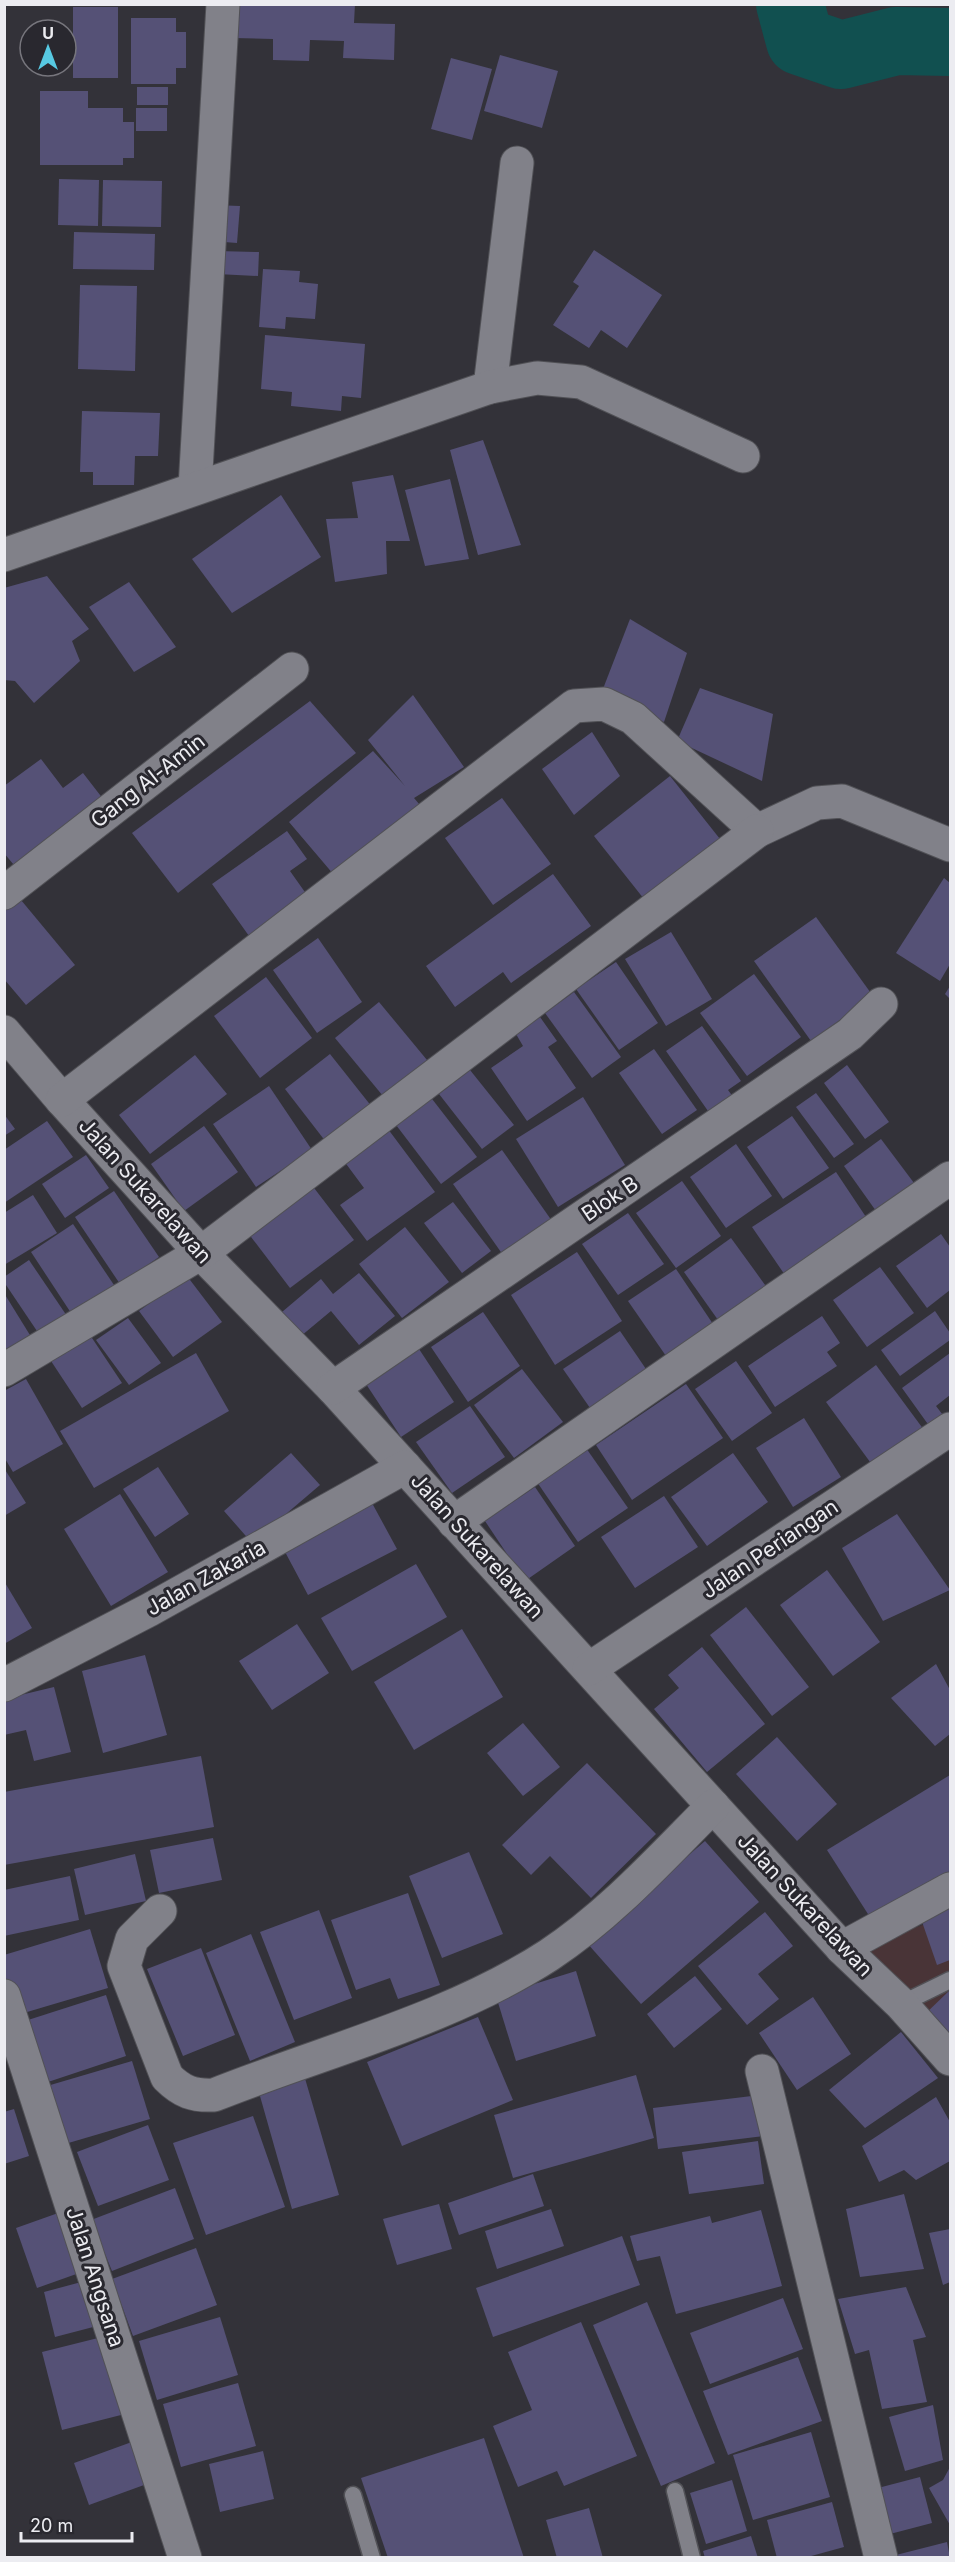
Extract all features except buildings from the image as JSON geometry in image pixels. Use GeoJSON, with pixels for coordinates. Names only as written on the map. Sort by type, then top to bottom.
{"type":"FeatureCollection","features":[{"type":"Feature","properties":{"kind":"street"},"geometry":{"type":"LineString","coordinates":[[195,488],[223,4]]}},
{"type":"Feature","properties":{"kind":"street"},"geometry":{"type":"LineString","coordinates":[[489,387],[517,163]]}},
{"type":"Feature","properties":{"kind":"street"},"geometry":{"type":"LineString","coordinates":[[4,555],[489,387],[537,378],[581,382],[743,456]]}},
{"type":"Feature","properties":{"kind":"street","name":"Gang Al-Amin"},"geometry":{"type":"LineString","coordinates":[[4,893],[292,669]]}},
{"type":"Feature","properties":{"kind":"street"},"geometry":{"type":"LineString","coordinates":[[62,1100],[574,706],[604,704],[633,718],[757,831]]}},
{"type":"Feature","properties":{"kind":"street"},"geometry":{"type":"LineString","coordinates":[[4,1370],[201,1253],[757,831],[817,803],[842,801],[951,845]]}},
{"type":"Feature","properties":{"kind":"street","name":"Blok B"},"geometry":{"type":"LineString","coordinates":[[333,1388],[850,1034],[881,1004]]}},
{"type":"Feature","properties":{"kind":"street","name":"Jalan Sukarelawan"},"geometry":{"type":"LineString","coordinates":[[4,1032],[62,1100],[201,1253],[333,1388],[842,1948],[901,2004],[951,2059]]}},
{"type":"Feature","properties":{"kind":"street"},"geometry":{"type":"LineString","coordinates":[[454,1522],[951,1178]]}},
{"type":"Feature","properties":{"kind":"street","name":"Jalan Periangan"},"geometry":{"type":"LineString","coordinates":[[589,1669],[951,1430]]}},
{"type":"Feature","properties":{"kind":"street","name":"Jalan Zakaria"},"geometry":{"type":"LineString","coordinates":[[4,1685],[149,1610],[405,1467]]}},
{"type":"Feature","properties":{"kind":"street"},"geometry":{"type":"LineString","coordinates":[[160,1911],[132,1939],[124,1966],[167,2077],[180,2090],[194,2096],[214,2095],[444,2009],[548,1955],[618,1901],[713,1806]]}},
{"type":"Feature","properties":{"kind":"street"},"geometry":{"type":"LineString","coordinates":[[842,1948],[951,1889]]}},
{"type":"Feature","properties":{"kind":"street","name":"Jalan Angsana"},"geometry":{"type":"LineString","coordinates":[[4,1996],[184,2558]]}},
{"type":"Feature","properties":{"kind":"street"},"geometry":{"type":"LineString","coordinates":[[762,2071],[880,2558]]}},
{"type":"Feature","properties":{"kind":"lane"},"geometry":{"type":"LineString","coordinates":[[901,2004],[951,1980]]}},
{"type":"Feature","properties":{"kind":"lane"},"geometry":{"type":"LineString","coordinates":[[675,2491],[692,2558]]}},
{"type":"Feature","properties":{"kind":"lane"},"geometry":{"type":"LineString","coordinates":[[353,2495],[372,2558]]}},
{"type":"Feature","properties":{"kind":"shaded area"},"geometry":{"type":"Polygon","coordinates":[[[950,1916],[950,2042],[862,1945],[950,1916]]]}},
{"type":"Feature","properties":{"kind":"waterway"},"geometry":{"type":"LineString","coordinates":[[790,4],[800,41],[841,55],[896,41],[950,42]]}}]}
